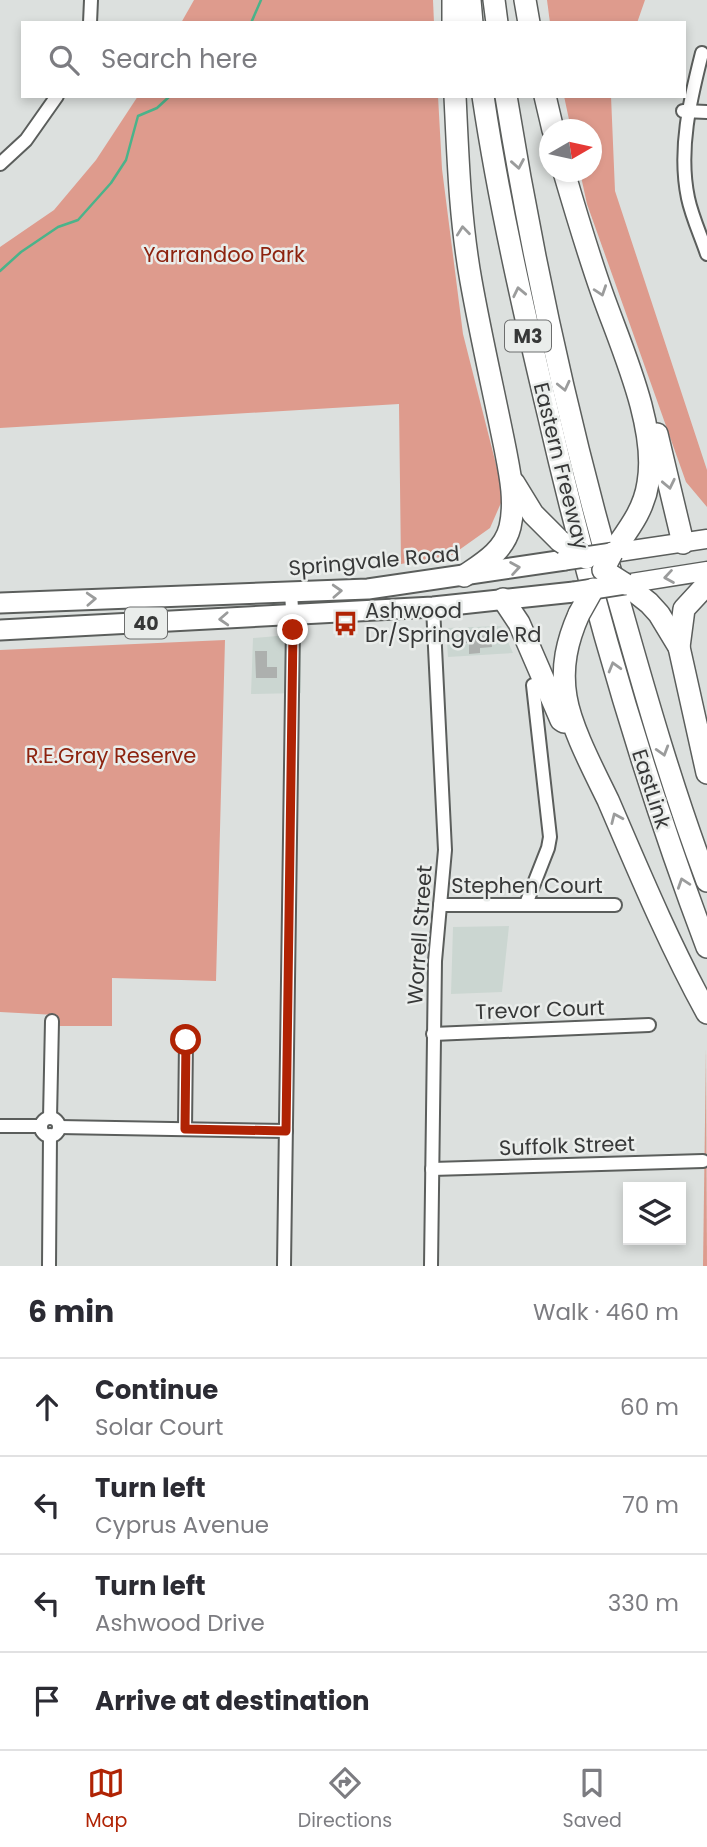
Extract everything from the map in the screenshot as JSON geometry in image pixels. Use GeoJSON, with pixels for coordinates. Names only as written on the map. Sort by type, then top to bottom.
{"type":"FeatureCollection","features":[{"type":"Feature","properties":{"kind":"highway"},"geometry":{"type":"LineString","coordinates":[[453,0],[453,21]]}},
{"type":"Feature","properties":{"kind":"highway"},"geometry":{"type":"LineString","coordinates":[[470,0],[472,21]]}},
{"type":"Feature","properties":{"kind":"highway"},"geometry":{"type":"LineString","coordinates":[[494,0],[496,21]]}},
{"type":"Feature","properties":{"kind":"highway"},"geometry":{"type":"LineString","coordinates":[[525,0],[529,21]]}},
{"type":"Feature","properties":{"kind":"highway"},"geometry":{"type":"LineString","coordinates":[[455,98],[457,164],[464,240],[509,468],[513,509],[509,531],[498,551],[464,576]]}},
{"type":"Feature","properties":{"kind":"highway","name":"Eastern Freeway"},"geometry":{"type":"LineString","coordinates":[[482,98],[528,334],[603,628]]}},
{"type":"Feature","properties":{"kind":"highway","name":"Eastern Freeway"},"geometry":{"type":"LineString","coordinates":[[506,98],[594,562]]}},
{"type":"Feature","properties":{"kind":"highway"},"geometry":{"type":"LineString","coordinates":[[545,98],[550,119]]}},
{"type":"Feature","properties":{"kind":"highway"},"geometry":{"type":"LineString","coordinates":[[567,182],[591,261],[631,374],[646,432],[649,475],[640,511],[594,562],[565,653],[566,701],[663,926],[707,1013]]}},
{"type":"Feature","properties":{"kind":"highway"},"geometry":{"type":"LineString","coordinates":[[631,374],[653,420],[660,442],[683,542]]}},
{"type":"Feature","properties":{"kind":"highway"},"geometry":{"type":"LineString","coordinates":[[509,468],[525,504],[541,524],[630,586],[659,614],[679,647],[707,773]]}},
{"type":"Feature","properties":{"kind":"highway","name":"EastLink"},"geometry":{"type":"LineString","coordinates":[[594,562],[707,881]]}},
{"type":"Feature","properties":{"kind":"highway","name":"Springvale Road"},"geometry":{"type":"LineString","coordinates":[[0,603],[383,588],[594,562]]}},
{"type":"Feature","properties":{"kind":"highway","name":"Springvale Road"},"geometry":{"type":"LineString","coordinates":[[0,629],[433,607],[503,599],[594,562]]}},
{"type":"Feature","properties":{"kind":"highway"},"geometry":{"type":"LineString","coordinates":[[679,647],[684,609],[707,584]]}},
{"type":"Feature","properties":{"kind":"highway"},"geometry":{"type":"LineString","coordinates":[[503,599],[519,623],[561,720],[578,731]]}},
{"type":"Feature","properties":{"kind":"highway","name":"EastLink"},"geometry":{"type":"LineString","coordinates":[[603,628],[642,763],[707,947]]}},
{"type":"Feature","properties":{"kind":"main road","name":"Springvale Road"},"geometry":{"type":"LineString","coordinates":[[594,562],[707,539]]}},
{"type":"Feature","properties":{"kind":"main road"},"geometry":{"type":"LineString","coordinates":[[630,586],[707,571]]}},
{"type":"Feature","properties":{"kind":"street"},"geometry":{"type":"LineString","coordinates":[[90,21],[91,0]]}},
{"type":"Feature","properties":{"kind":"street"},"geometry":{"type":"LineString","coordinates":[[707,39],[690,79],[682,134],[688,198],[707,254]]}},
{"type":"Feature","properties":{"kind":"street"},"geometry":{"type":"LineString","coordinates":[[0,164],[26,140],[56,98]]}},
{"type":"Feature","properties":{"kind":"street"},"geometry":{"type":"LineString","coordinates":[[686,106],[707,105]]}},
{"type":"Feature","properties":{"kind":"street"},"geometry":{"type":"LineString","coordinates":[[686,106],[707,111]]}},
{"type":"Feature","properties":{"kind":"street"},"geometry":{"type":"LineString","coordinates":[[284,1266],[291,593]]}},
{"type":"Feature","properties":{"kind":"street","name":"Worrell Street"},"geometry":{"type":"LineString","coordinates":[[431,1266],[435,961],[445,850],[433,607]]}},
{"type":"Feature","properties":{"kind":"street"},"geometry":{"type":"LineString","coordinates":[[526,904],[550,837],[533,685]]}},
{"type":"Feature","properties":{"kind":"street","name":"Stephen Court"},"geometry":{"type":"LineString","coordinates":[[440,905],[615,905]]}},
{"type":"Feature","properties":{"kind":"street"},"geometry":{"type":"LineString","coordinates":[[49,1266],[52,1021]]}},
{"type":"Feature","properties":{"kind":"street","name":"Trevor Court"},"geometry":{"type":"LineString","coordinates":[[433,1034],[649,1026]]}},
{"type":"Feature","properties":{"kind":"street"},"geometry":{"type":"LineString","coordinates":[[185,1129],[186,1040]]}},
{"type":"Feature","properties":{"kind":"street"},"geometry":{"type":"LineString","coordinates":[[0,1126],[286,1131]]}},
{"type":"Feature","properties":{"kind":"street","name":"Suffolk Street"},"geometry":{"type":"LineString","coordinates":[[432,1169],[703,1161]]}},
{"type":"Feature","properties":{"kind":"shaded area"},"geometry":{"type":"Polygon","coordinates":[[[501,626],[513,653],[448,657],[446,628],[501,626]]]}},
{"type":"Feature","properties":{"kind":"shaded area"},"geometry":{"type":"Polygon","coordinates":[[[301,634],[301,693],[251,694],[253,638],[301,634]]]}},
{"type":"Feature","properties":{"kind":"shaded area"},"geometry":{"type":"Polygon","coordinates":[[[509,926],[502,992],[451,994],[453,927],[509,926]]]}},
{"type":"Feature","properties":{"kind":"green space"},"geometry":{"type":"Polygon","coordinates":[[[194,0],[433,0],[434,21],[182,21],[194,0]]]}},
{"type":"Feature","properties":{"kind":"green space"},"geometry":{"type":"Polygon","coordinates":[[[547,0],[645,0],[638,21],[550,21],[547,0]]]}},
{"type":"Feature","properties":{"kind":"green space","name":"Yarrandoo Park"},"geometry":{"type":"Polygon","coordinates":[[[137,98],[438,98],[442,169],[463,334],[504,496],[490,528],[452,555],[401,564],[399,404],[0,428],[0,247],[54,210],[96,160],[137,98]]]}},
{"type":"Feature","properties":{"kind":"green space"},"geometry":{"type":"Polygon","coordinates":[[[564,98],[611,98],[615,191],[707,470],[707,507],[686,482],[587,204],[582,182],[602,182],[602,119],[569,119],[564,98]]]}},
{"type":"Feature","properties":{"kind":"green space","name":"R.E.Gray Reserve"},"geometry":{"type":"Polygon","coordinates":[[[225,640],[216,981],[112,978],[112,1026],[56,1026],[56,1015],[0,1012],[0,650],[225,640]]]}},
{"type":"Feature","properties":{"kind":"green space"},"geometry":{"type":"Polygon","coordinates":[[[706,1048],[707,1266],[703,1266],[706,1048]]]}},
{"type":"Feature","properties":{"kind":"building"},"geometry":{"type":"Polygon","coordinates":[[[478,630],[478,636],[491,635],[492,647],[480,648],[480,653],[469,654],[469,643],[464,643],[463,631],[478,630]]]}},
{"type":"Feature","properties":{"kind":"building"},"geometry":{"type":"Polygon","coordinates":[[[255,651],[267,651],[267,667],[277,667],[277,678],[256,678],[255,651]]]}},
{"type":"Feature","properties":{"kind":"waterway"},"geometry":{"type":"LineString","coordinates":[[252,21],[261,0]]}},
{"type":"Feature","properties":{"kind":"waterway"},"geometry":{"type":"LineString","coordinates":[[0,271],[21,252],[58,227],[78,220],[111,183],[126,160],[138,116],[157,108],[168,98]]}},
{"type":"Feature","properties":{"kind":"place","name":"Ashwood Dr/Springvale Rd"},"geometry":{"type":"Point","coordinates":[345,623]}},
{"type":"Feature","properties":{"kind":"route"},"geometry":{"type":"LineString","coordinates":[[186,1040],[185,1129],[286,1131],[293,630]]}}]}
